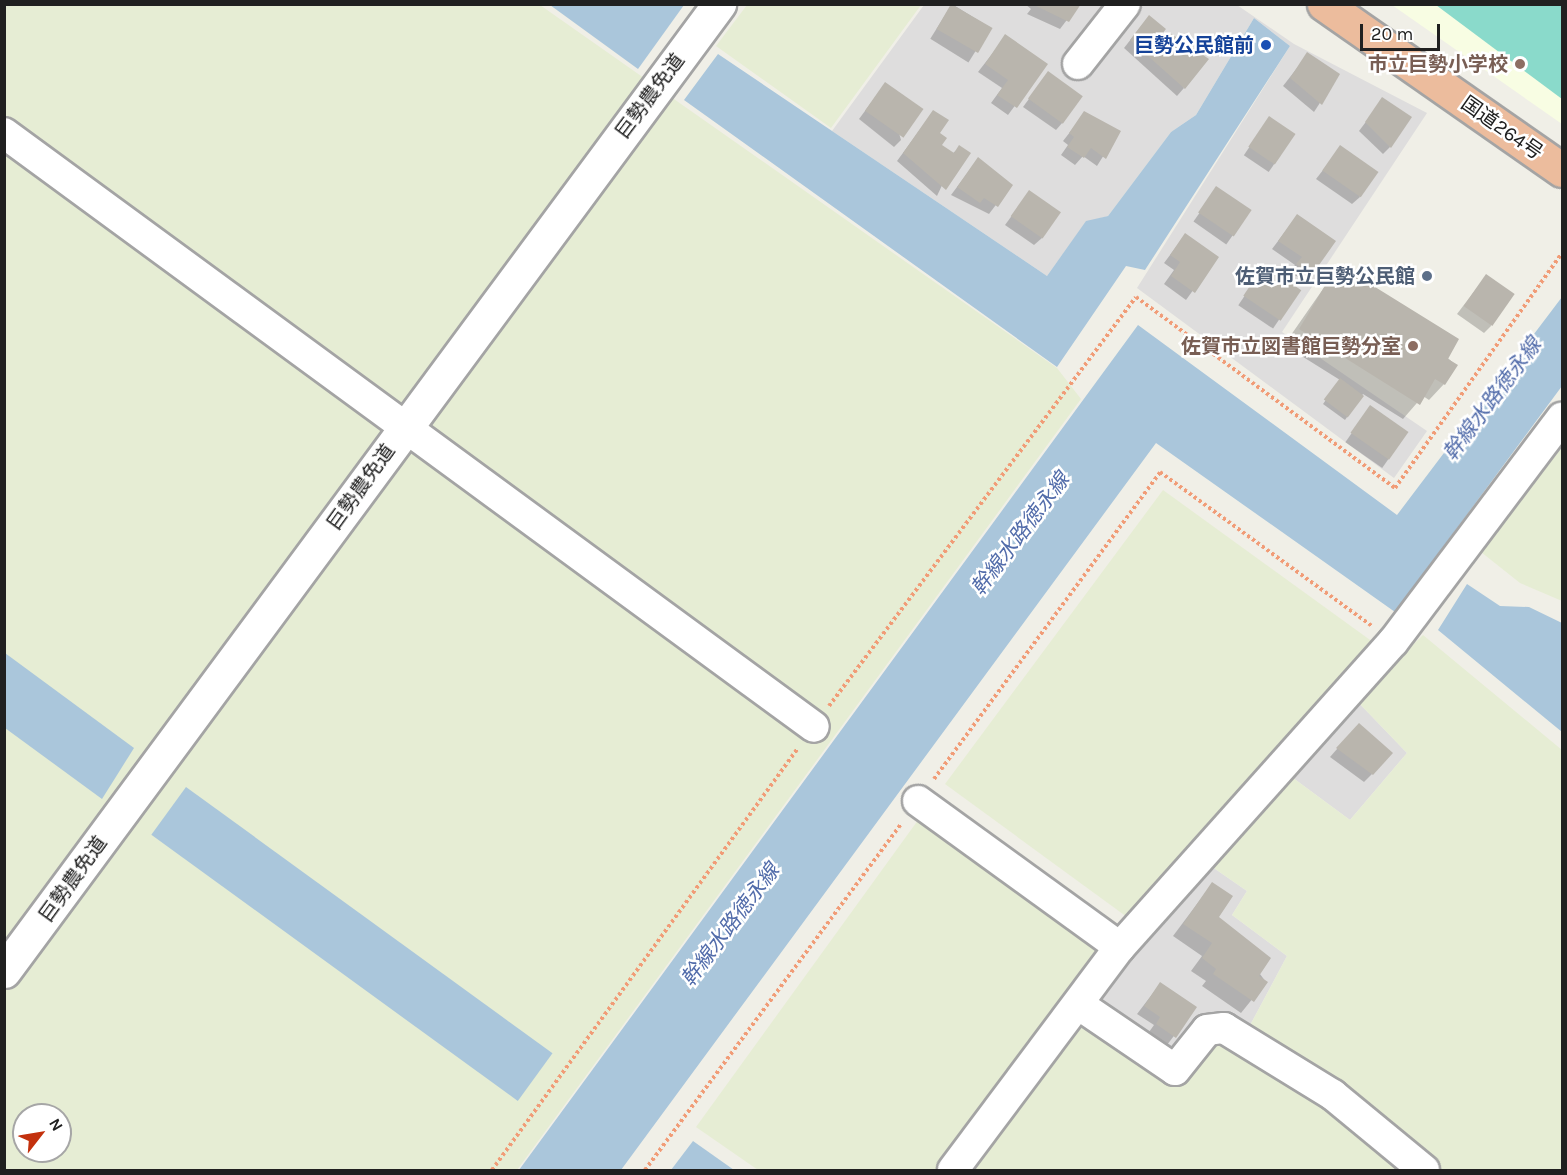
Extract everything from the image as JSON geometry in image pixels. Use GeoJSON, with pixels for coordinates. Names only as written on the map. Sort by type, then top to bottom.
{"type":"FeatureCollection","features":[{"type":"Feature","properties":{"kind":"highway","name":"国道264号"},"geometry":{"type":"LineString","coordinates":[[1324,4],[1563,170]]}},
{"type":"Feature","properties":{"kind":"street","name":"巨勢農免道"},"geometry":{"type":"LineString","coordinates":[[4,971],[719,4]]}},
{"type":"Feature","properties":{"kind":"street"},"geometry":{"type":"LineString","coordinates":[[1078,64],[1125,4]]}},
{"type":"Feature","properties":{"kind":"street"},"geometry":{"type":"LineString","coordinates":[[4,133],[814,726]]}},
{"type":"Feature","properties":{"kind":"street"},"geometry":{"type":"LineString","coordinates":[[953,1170],[1120,947],[1393,642],[1563,418]]}},
{"type":"Feature","properties":{"kind":"street"},"geometry":{"type":"LineString","coordinates":[[918,801],[1120,947]]}},
{"type":"Feature","properties":{"kind":"street"},"geometry":{"type":"LineString","coordinates":[[1078,1004],[1175,1070],[1207,1030],[1224,1028],[1333,1095],[1424,1170]]}},
{"type":"Feature","properties":{"kind":"path"},"geometry":{"type":"LineString","coordinates":[[492,1170],[814,726],[1136,297],[1395,488],[1563,253]]}},
{"type":"Feature","properties":{"kind":"path"},"geometry":{"type":"LineString","coordinates":[[645,1170],[1160,472],[1393,642]]}},
{"type":"Feature","properties":{"kind":"shaded area"},"geometry":{"type":"Polygon","coordinates":[[[5,5],[540,5],[1057,368],[1081,399],[517,1170],[5,1170],[5,5]]]}},
{"type":"Feature","properties":{"kind":"shaded area"},"geometry":{"type":"Polygon","coordinates":[[[747,5],[921,5],[831,128],[716,46],[747,5]]]}},
{"type":"Feature","properties":{"kind":"shaded area"},"geometry":{"type":"Polygon","coordinates":[[[924,5],[1237,5],[1294,44],[1427,113],[1282,332],[1427,431],[1394,478],[1137,288],[1290,46],[1254,18],[1196,115],[1171,132],[1108,216],[1086,222],[1047,276],[832,131],[924,5]]]}},
{"type":"Feature","properties":{"kind":"shaded area","name":"市立巨勢小学校"},"geometry":{"type":"Polygon","coordinates":[[[1392,5],[1562,5],[1562,124],[1392,5]]]}},
{"type":"Feature","properties":{"kind":"shaded area"},"geometry":{"type":"Polygon","coordinates":[[[1436,5],[1562,5],[1562,99],[1436,5]]]}},
{"type":"Feature","properties":{"kind":"shaded area"},"geometry":{"type":"Polygon","coordinates":[[[1562,447],[1562,601],[1520,583],[1481,552],[1562,447]]]}},
{"type":"Feature","properties":{"kind":"shaded area"},"geometry":{"type":"Polygon","coordinates":[[[1163,490],[1377,645],[1127,917],[945,784],[1163,490]]]}},
{"type":"Feature","properties":{"kind":"shaded area"},"geometry":{"type":"Polygon","coordinates":[[[1423,635],[1562,750],[1562,1170],[1440,1170],[1340,1088],[1247,1031],[1287,956],[1232,915],[1247,891],[1208,864],[1289,775],[1350,820],[1407,753],[1356,700],[1423,635]]]}},
{"type":"Feature","properties":{"kind":"shaded area"},"geometry":{"type":"Polygon","coordinates":[[[1356,700],[1407,753],[1350,820],[1289,775],[1356,700]]]}},
{"type":"Feature","properties":{"kind":"shaded area"},"geometry":{"type":"Polygon","coordinates":[[[921,816],[1102,951],[935,1170],[758,1170],[696,1127],[921,816]]]}},
{"type":"Feature","properties":{"kind":"shaded area"},"geometry":{"type":"Polygon","coordinates":[[[1208,864],[1247,891],[1232,915],[1287,956],[1247,1031],[1173,1059],[1087,1003],[1208,864]]]}},
{"type":"Feature","properties":{"kind":"shaded area"},"geometry":{"type":"Polygon","coordinates":[[[1080,1015],[1177,1076],[1216,1037],[1326,1103],[1407,1170],[968,1170],[1080,1015]]]}},
{"type":"Feature","properties":{"kind":"water"},"geometry":{"type":"Polygon","coordinates":[[[550,5],[684,5],[638,69],[550,5]]]}},
{"type":"Feature","properties":{"kind":"water"},"geometry":{"type":"Polygon","coordinates":[[[1254,18],[1290,46],[1145,270],[1126,266],[1057,367],[684,100],[718,54],[1047,276],[1086,221],[1108,216],[1171,132],[1196,115],[1254,18]]]}},
{"type":"Feature","properties":{"kind":"water","name":"幹線水路徳永線"},"geometry":{"type":"Polygon","coordinates":[[[1562,297],[1562,386],[1395,612],[1156,443],[621,1170],[519,1170],[1138,325],[1397,515],[1562,297]]]}},
{"type":"Feature","properties":{"kind":"water"},"geometry":{"type":"Polygon","coordinates":[[[1467,584],[1500,606],[1529,607],[1562,623],[1562,732],[1438,630],[1467,584]]]}},
{"type":"Feature","properties":{"kind":"water"},"geometry":{"type":"Polygon","coordinates":[[[5,653],[134,748],[102,799],[5,728],[5,653]]]}},
{"type":"Feature","properties":{"kind":"water"},"geometry":{"type":"Polygon","coordinates":[[[186,787],[552,1053],[518,1101],[151,835],[186,787]]]}},
{"type":"Feature","properties":{"kind":"water"},"geometry":{"type":"Polygon","coordinates":[[[693,1141],[734,1170],[671,1170],[693,1141]]]}},
{"type":"Feature","properties":{"kind":"building"},"geometry":{"type":"Polygon","coordinates":[[[951,4],[993,28],[978,53],[936,29],[951,4]]]}},
{"type":"Feature","properties":{"kind":"building"},"geometry":{"type":"Polygon","coordinates":[[[1032,4],[1081,4],[1069,22],[1032,4]]]}},
{"type":"Feature","properties":{"kind":"building"},"geometry":{"type":"Polygon","coordinates":[[[1149,15],[1166,29],[1154,44],[1159,48],[1170,33],[1209,59],[1185,89],[1130,40],[1149,15]]]}},
{"type":"Feature","properties":{"kind":"building"},"geometry":{"type":"Polygon","coordinates":[[[1005,34],[1048,64],[1017,108],[997,95],[1008,80],[985,64],[1005,34]]]}},
{"type":"Feature","properties":{"kind":"building"},"geometry":{"type":"Polygon","coordinates":[[[1307,52],[1340,74],[1322,105],[1290,78],[1307,52]]]}},
{"type":"Feature","properties":{"kind":"building"},"geometry":{"type":"Polygon","coordinates":[[[1048,71],[1083,96],[1063,124],[1028,99],[1048,71]]]}},
{"type":"Feature","properties":{"kind":"building"},"geometry":{"type":"Polygon","coordinates":[[[885,82],[924,109],[903,138],[865,111],[885,82]]]}},
{"type":"Feature","properties":{"kind":"building"},"geometry":{"type":"Polygon","coordinates":[[[1382,97],[1412,117],[1391,148],[1365,122],[1382,97]]]}},
{"type":"Feature","properties":{"kind":"building"},"geometry":{"type":"Polygon","coordinates":[[[933,110],[949,120],[940,133],[947,138],[942,145],[954,153],[959,145],[971,153],[946,190],[903,153],[933,110]]]}},
{"type":"Feature","properties":{"kind":"building"},"geometry":{"type":"Polygon","coordinates":[[[1084,111],[1121,131],[1106,159],[1091,148],[1084,158],[1067,147],[1074,137],[1069,133],[1084,111]]]}},
{"type":"Feature","properties":{"kind":"building"},"geometry":{"type":"Polygon","coordinates":[[[1269,116],[1296,134],[1275,165],[1248,147],[1269,116]]]}},
{"type":"Feature","properties":{"kind":"building"},"geometry":{"type":"Polygon","coordinates":[[[1340,145],[1379,172],[1361,197],[1322,170],[1340,145]]]}},
{"type":"Feature","properties":{"kind":"building"},"geometry":{"type":"Polygon","coordinates":[[[978,157],[1013,185],[998,207],[984,198],[980,203],[957,187],[978,157]]]}},
{"type":"Feature","properties":{"kind":"building"},"geometry":{"type":"Polygon","coordinates":[[[1216,186],[1252,210],[1234,237],[1198,213],[1216,186]]]}},
{"type":"Feature","properties":{"kind":"building"},"geometry":{"type":"Polygon","coordinates":[[[1029,190],[1061,212],[1043,239],[1011,216],[1029,190]]]}},
{"type":"Feature","properties":{"kind":"building"},"geometry":{"type":"Polygon","coordinates":[[[1297,214],[1336,241],[1312,275],[1296,264],[1302,257],[1278,241],[1297,214]]]}},
{"type":"Feature","properties":{"kind":"building"},"geometry":{"type":"Polygon","coordinates":[[[1185,233],[1219,257],[1195,293],[1171,276],[1180,262],[1170,255],[1185,233]]]}},
{"type":"Feature","properties":{"kind":"building"},"geometry":{"type":"Polygon","coordinates":[[[1338,264],[1459,339],[1448,359],[1458,365],[1445,385],[1435,379],[1420,405],[1299,329],[1338,264]]]}},
{"type":"Feature","properties":{"kind":"building"},"geometry":{"type":"Polygon","coordinates":[[[1264,265],[1301,290],[1281,321],[1243,296],[1264,265]]]}},
{"type":"Feature","properties":{"kind":"building"},"geometry":{"type":"Polygon","coordinates":[[[1486,274],[1515,294],[1492,326],[1464,306],[1486,274]]]}},
{"type":"Feature","properties":{"kind":"building"},"geometry":{"type":"Polygon","coordinates":[[[1340,378],[1364,396],[1348,418],[1324,400],[1340,378]]]}},
{"type":"Feature","properties":{"kind":"building"},"geometry":{"type":"Polygon","coordinates":[[[1370,405],[1409,432],[1389,460],[1350,433],[1370,405]]]}},
{"type":"Feature","properties":{"kind":"building"},"geometry":{"type":"Polygon","coordinates":[[[1359,723],[1393,753],[1373,775],[1336,748],[1359,723]]]}},
{"type":"Feature","properties":{"kind":"building"},"geometry":{"type":"Polygon","coordinates":[[[1212,882],[1233,896],[1219,917],[1271,958],[1259,976],[1268,982],[1254,1002],[1213,974],[1216,969],[1202,958],[1212,943],[1183,924],[1212,882]]]}},
{"type":"Feature","properties":{"kind":"building"},"geometry":{"type":"Polygon","coordinates":[[[1160,982],[1197,1007],[1176,1038],[1156,1024],[1160,1017],[1144,1006],[1160,982]]]}},
{"type":"Feature","properties":{"kind":"place","name":"巨勢公民館前"},"geometry":{"type":"Point","coordinates":[1266,45]}},
{"type":"Feature","properties":{"kind":"place","name":"市立巨勢小学校"},"geometry":{"type":"Point","coordinates":[1520,64]}},
{"type":"Feature","properties":{"kind":"place","name":"佐賀市立巨勢公民館"},"geometry":{"type":"Point","coordinates":[1427,276]}},
{"type":"Feature","properties":{"kind":"place","name":"佐賀市立図書館巨勢分室"},"geometry":{"type":"Point","coordinates":[1413,346]}}]}
